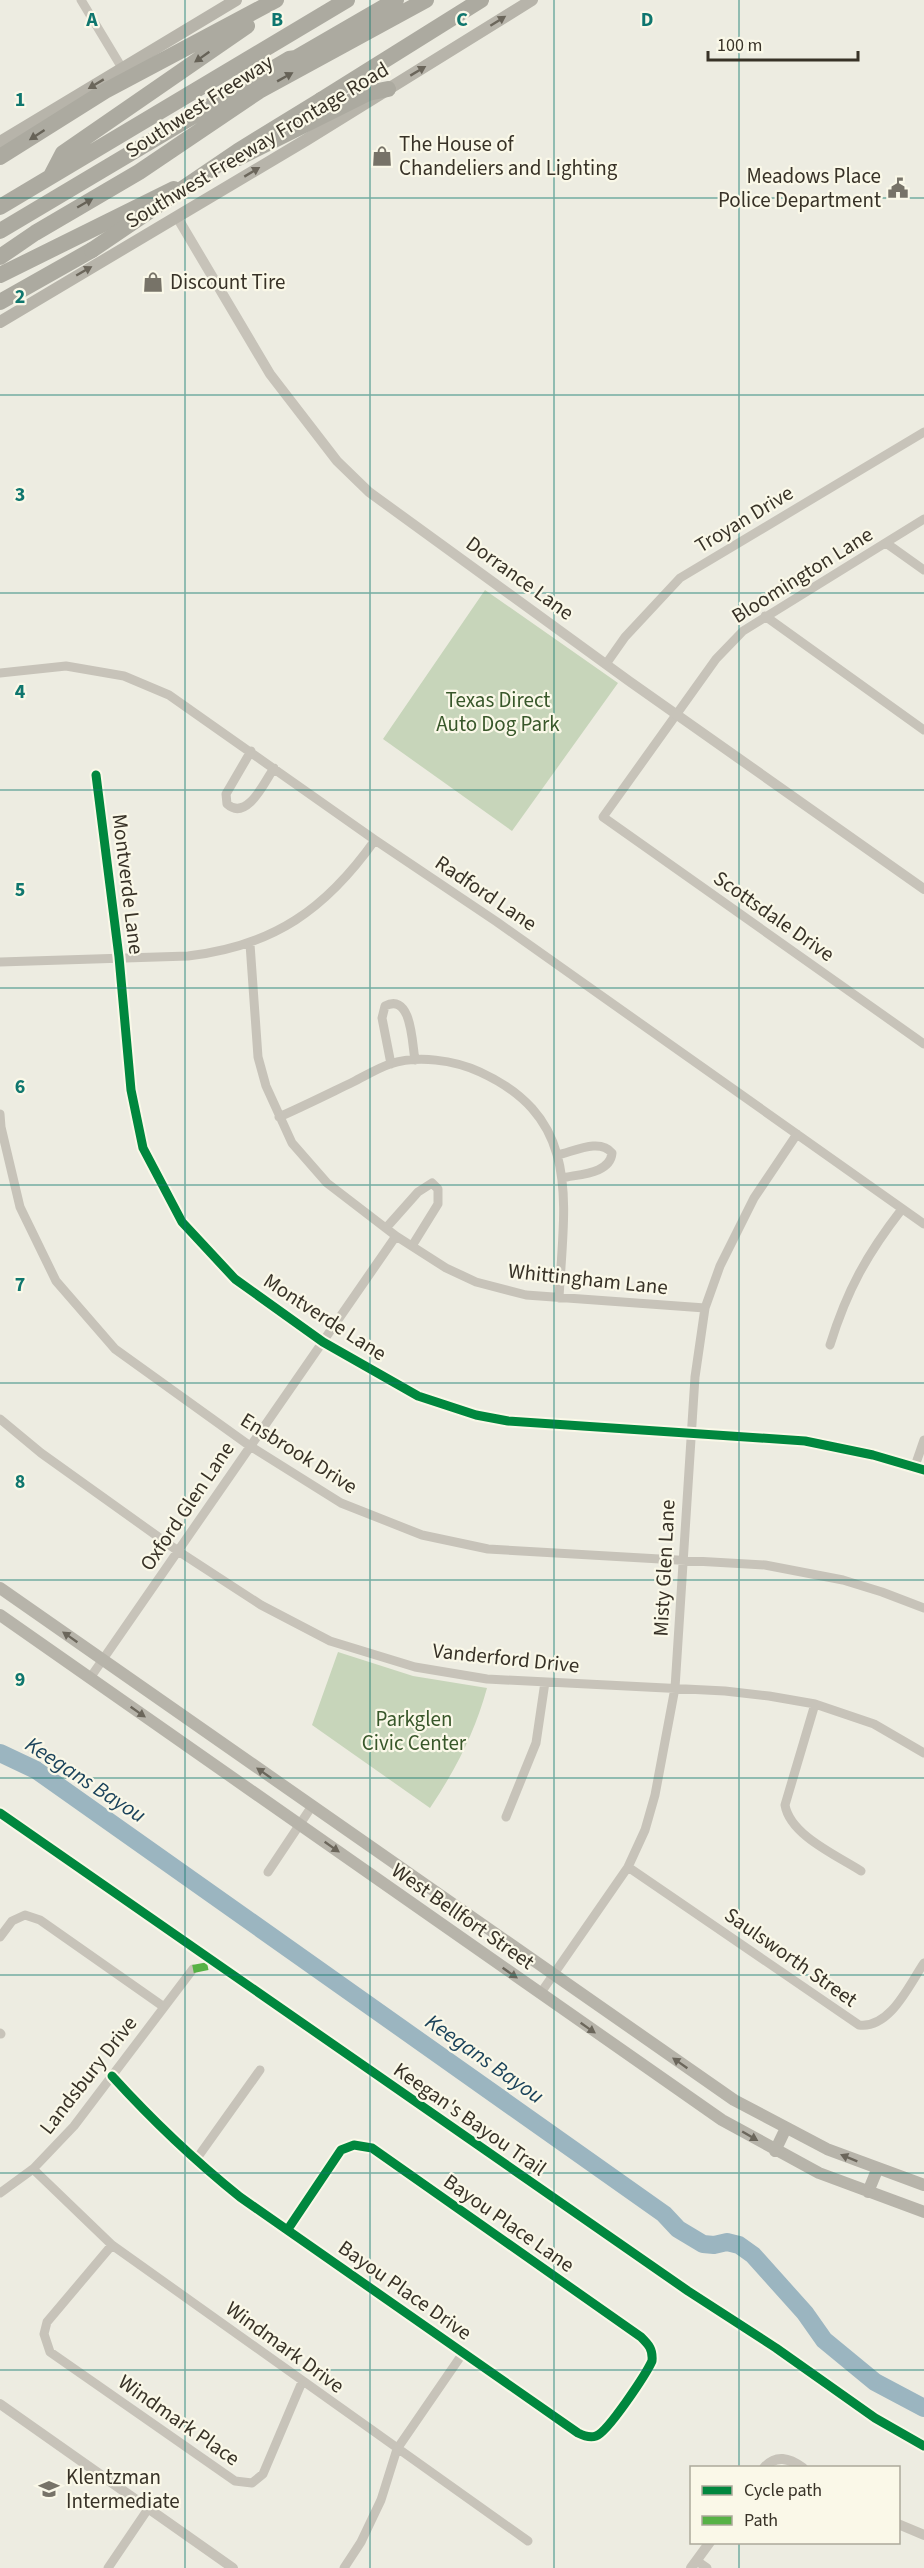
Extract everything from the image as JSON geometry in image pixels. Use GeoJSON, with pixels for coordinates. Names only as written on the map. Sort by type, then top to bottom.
{"type":"FeatureCollection","features":[{"type":"Feature","properties":{"kind":"highway"},"geometry":{"type":"LineString","coordinates":[[0,157],[105,92],[276,0]]}},
{"type":"Feature","properties":{"kind":"highway"},"geometry":{"type":"LineString","coordinates":[[51,176],[63,153],[285,0]]}},
{"type":"Feature","properties":{"kind":"highway","name":"Southwest Freeway"},"geometry":{"type":"LineString","coordinates":[[0,207],[346,0]]}},
{"type":"Feature","properties":{"kind":"highway","name":"Southwest Freeway"},"geometry":{"type":"LineString","coordinates":[[289,59],[293,52],[381,0]]}},
{"type":"Feature","properties":{"kind":"highway","name":"Southwest Freeway"},"geometry":{"type":"LineString","coordinates":[[289,59],[296,58],[396,0]]}},
{"type":"Feature","properties":{"kind":"highway","name":"Southwest Freeway"},"geometry":{"type":"LineString","coordinates":[[0,257],[34,233],[139,172],[259,92],[426,0]]}},
{"type":"Feature","properties":{"kind":"highway"},"geometry":{"type":"LineString","coordinates":[[0,302],[92,250],[238,151],[481,0]]}},
{"type":"Feature","properties":{"kind":"highway"},"geometry":{"type":"LineString","coordinates":[[0,231],[289,59]]}},
{"type":"Feature","properties":{"kind":"highway"},"geometry":{"type":"LineString","coordinates":[[0,275],[368,93],[388,89]]}},
{"type":"Feature","properties":{"kind":"main road"},"geometry":{"type":"LineString","coordinates":[[0,142],[236,0]]}},
{"type":"Feature","properties":{"kind":"main road","name":"Southwest Freeway Frontage Road"},"geometry":{"type":"LineString","coordinates":[[0,322],[177,217],[532,0]]}},
{"type":"Feature","properties":{"kind":"main road","name":"West Bellfort Street"},"geometry":{"type":"LineString","coordinates":[[0,1588],[734,2100],[826,2149],[877,2170],[924,2185]]}},
{"type":"Feature","properties":{"kind":"main road","name":"West Bellfort Street"},"geometry":{"type":"LineString","coordinates":[[0,1616],[671,2087],[722,2120],[819,2173],[924,2212]]}},
{"type":"Feature","properties":{"kind":"main road"},"geometry":{"type":"LineString","coordinates":[[775,2151],[786,2128]]}},
{"type":"Feature","properties":{"kind":"main road"},"geometry":{"type":"LineString","coordinates":[[868,2192],[877,2170]]}},
{"type":"Feature","properties":{"kind":"street"},"geometry":{"type":"LineString","coordinates":[[81,0],[122,68]]}},
{"type":"Feature","properties":{"kind":"street","name":"Dorrance Lane"},"geometry":{"type":"LineString","coordinates":[[177,217],[270,374],[338,461],[377,498],[606,664],[924,889]]}},
{"type":"Feature","properties":{"kind":"street","name":"Troyan Drive"},"geometry":{"type":"LineString","coordinates":[[606,664],[625,637],[680,578],[924,432]]}},
{"type":"Feature","properties":{"kind":"street","name":"Bloomington Lane"},"geometry":{"type":"LineString","coordinates":[[603,816],[716,658],[743,631],[924,519]]}},
{"type":"Feature","properties":{"kind":"street"},"geometry":{"type":"LineString","coordinates":[[886,543],[924,570]]}},
{"type":"Feature","properties":{"kind":"street"},"geometry":{"type":"LineString","coordinates":[[765,616],[924,730]]}},
{"type":"Feature","properties":{"kind":"street","name":"Radford Lane"},"geometry":{"type":"LineString","coordinates":[[0,673],[66,666],[124,676],[170,695],[375,840],[497,922],[924,1224]]}},
{"type":"Feature","properties":{"kind":"street"},"geometry":{"type":"LineString","coordinates":[[251,751],[226,794],[227,804],[231,808],[238,809],[250,803],[274,768]]}},
{"type":"Feature","properties":{"kind":"street","name":"Montverde Lane"},"geometry":{"type":"LineString","coordinates":[[96,775],[120,957],[131,1090],[143,1148],[182,1222],[235,1279],[323,1342],[418,1396],[476,1415],[508,1421],[805,1441],[919,1468]]}},
{"type":"Feature","properties":{"kind":"street","name":"Scottsdale Drive"},"geometry":{"type":"LineString","coordinates":[[603,816],[923,1041]]}},
{"type":"Feature","properties":{"kind":"street"},"geometry":{"type":"LineString","coordinates":[[0,962],[188,956],[215,953],[250,944],[294,922],[316,906],[352,872],[375,840]]}},
{"type":"Feature","properties":{"kind":"street","name":"Whittingham Lane"},"geometry":{"type":"LineString","coordinates":[[250,944],[258,1058],[279,1117],[292,1143],[327,1183],[396,1236],[446,1268],[476,1282],[526,1295],[705,1308]]}},
{"type":"Feature","properties":{"kind":"street"},"geometry":{"type":"LineString","coordinates":[[391,1064],[382,1018],[385,1006],[391,1003],[398,1003],[404,1007],[408,1015],[415,1060]]}},
{"type":"Feature","properties":{"kind":"street"},"geometry":{"type":"LineString","coordinates":[[279,1117],[391,1064],[415,1060],[440,1060],[465,1065],[494,1078],[520,1097],[537,1114],[550,1134],[558,1155],[564,1202],[559,1298]]}},
{"type":"Feature","properties":{"kind":"street","name":"Ensbrook Drive"},"geometry":{"type":"LineString","coordinates":[[0,1114],[20,1207],[56,1281],[115,1350],[250,1446],[340,1503],[422,1535],[488,1549],[765,1565],[808,1572],[882,1592],[924,1608]]}},
{"type":"Feature","properties":{"kind":"street","name":"Misty Glen Lane"},"geometry":{"type":"LineString","coordinates":[[540,1994],[628,1867],[645,1830],[655,1795],[675,1688],[695,1377],[705,1308],[720,1266],[754,1198],[797,1134]]}},
{"type":"Feature","properties":{"kind":"street"},"geometry":{"type":"LineString","coordinates":[[558,1155],[599,1145],[608,1148],[612,1154],[612,1161],[606,1167],[562,1178]]}},
{"type":"Feature","properties":{"kind":"street"},"geometry":{"type":"LineString","coordinates":[[386,1228],[418,1192],[432,1183],[438,1189],[438,1204],[412,1246]]}},
{"type":"Feature","properties":{"kind":"street"},"geometry":{"type":"LineString","coordinates":[[830,1345],[859,1270],[875,1244],[902,1209]]}},
{"type":"Feature","properties":{"kind":"street","name":"Oxford Glen Lane"},"geometry":{"type":"LineString","coordinates":[[90,1678],[396,1236]]}},
{"type":"Feature","properties":{"kind":"street","name":"Vanderford Drive"},"geometry":{"type":"LineString","coordinates":[[0,1419],[41,1453],[178,1551],[261,1605],[330,1641],[415,1667],[487,1679],[769,1695],[815,1704],[874,1724],[924,1753]]}},
{"type":"Feature","properties":{"kind":"street"},"geometry":{"type":"LineString","coordinates":[[919,1468],[924,1440]]}},
{"type":"Feature","properties":{"kind":"street"},"geometry":{"type":"LineString","coordinates":[[506,1817],[536,1743],[545,1682]]}},
{"type":"Feature","properties":{"kind":"street"},"geometry":{"type":"LineString","coordinates":[[815,1704],[785,1805],[787,1816],[795,1828],[861,1871]]}},
{"type":"Feature","properties":{"kind":"street"},"geometry":{"type":"LineString","coordinates":[[268,1872],[312,1806]]}},
{"type":"Feature","properties":{"kind":"street","name":"Saulsworth Street"},"geometry":{"type":"LineString","coordinates":[[628,1867],[853,2023],[866,2026],[884,2019],[923,1965]]}},
{"type":"Feature","properties":{"kind":"street"},"geometry":{"type":"LineString","coordinates":[[0,1937],[12,1921],[25,1915],[40,1920],[164,2007]]}},
{"type":"Feature","properties":{"kind":"street","name":"Landsbury Drive"},"geometry":{"type":"LineString","coordinates":[[0,2193],[33,2169],[74,2126],[194,1969]]}},
{"type":"Feature","properties":{"kind":"street"},"geometry":{"type":"LineString","coordinates":[[195,2161],[260,2070]]}},
{"type":"Feature","properties":{"kind":"street","name":"Bayou Place Drive"},"geometry":{"type":"LineString","coordinates":[[112,2076],[157,2125],[195,2161],[240,2197],[585,2437],[594,2437],[607,2429],[648,2369],[652,2352],[641,2337]]}},
{"type":"Feature","properties":{"kind":"street","name":"Bayou Place Lane"},"geometry":{"type":"LineString","coordinates":[[288,2229],[341,2150],[354,2145],[372,2148],[641,2337]]}},
{"type":"Feature","properties":{"kind":"street","name":"Windmark Drive"},"geometry":{"type":"LineString","coordinates":[[33,2169],[112,2245],[528,2541]]}},
{"type":"Feature","properties":{"kind":"street","name":"Windmark Place"},"geometry":{"type":"LineString","coordinates":[[112,2245],[46,2322],[44,2334],[50,2352],[235,2481],[252,2483],[264,2474],[302,2382]]}},
{"type":"Feature","properties":{"kind":"street"},"geometry":{"type":"LineString","coordinates":[[358,2568],[346,2565],[381,2500],[397,2449],[463,2353]]}},
{"type":"Feature","properties":{"kind":"street"},"geometry":{"type":"LineString","coordinates":[[0,2404],[233,2568]]}},
{"type":"Feature","properties":{"kind":"street"},"geometry":{"type":"LineString","coordinates":[[766,2466],[772,2460],[787,2459],[799,2466]]}},
{"type":"Feature","properties":{"kind":"street"},"geometry":{"type":"LineString","coordinates":[[108,2568],[148,2509]]}},
{"type":"Feature","properties":{"kind":"street"},"geometry":{"type":"LineString","coordinates":[[900,2525],[924,2535]]}},
{"type":"Feature","properties":{"kind":"street"},"geometry":{"type":"LineString","coordinates":[[707,2568],[694,2565],[709,2544]]}},
{"type":"Feature","properties":{"kind":"green space","name":"Texas Direct Auto Dog Park"},"geometry":{"type":"Polygon","coordinates":[[[485,590],[618,683],[512,831],[383,739],[485,590]]]}},
{"type":"Feature","properties":{"kind":"green space","name":"Parkglen Civic Center"},"geometry":{"type":"Polygon","coordinates":[[[338,1652],[413,1676],[487,1688],[464,1750],[430,1808],[312,1725],[338,1652]]]}},
{"type":"Feature","properties":{"kind":"waterway","name":"Keegans Bayou"},"geometry":{"type":"LineString","coordinates":[[0,1753],[36,1770],[664,2214],[678,2229],[703,2244],[714,2245],[727,2242],[739,2245],[753,2255],[805,2313],[824,2340],[875,2382],[924,2408]]}},
{"type":"Feature","properties":{"kind":"marked path"},"geometry":{"type":"LineString","coordinates":[[193,1969],[208,1966],[213,1960]]}},
{"type":"Feature","properties":{"kind":"cycle path"},"geometry":{"type":"LineString","coordinates":[[96,775],[119,957],[131,1090],[143,1148],[182,1222],[235,1279],[323,1342],[418,1396],[476,1415],[508,1421],[805,1441],[873,1455],[924,1470]]}},
{"type":"Feature","properties":{"kind":"cycle path","name":"Keegan's Bayou Trail"},"geometry":{"type":"LineString","coordinates":[[0,1813],[688,2291],[776,2348],[875,2418],[924,2446]]}},
{"type":"Feature","properties":{"kind":"cycle path"},"geometry":{"type":"LineString","coordinates":[[112,2076],[174,2139],[240,2197],[578,2433],[592,2437],[602,2432],[626,2402],[652,2361],[650,2348],[641,2337],[372,2148],[354,2145],[341,2150],[288,2229]]}},
{"type":"Feature","properties":{"kind":"place","name":"The House of Chandeliers and Lighting"},"geometry":{"type":"Point","coordinates":[382,156]}},
{"type":"Feature","properties":{"kind":"place","name":"Meadows Place Police Department"},"geometry":{"type":"Point","coordinates":[898,188]}},
{"type":"Feature","properties":{"kind":"place","name":"Discount Tire"},"geometry":{"type":"Point","coordinates":[153,282]}},
{"type":"Feature","properties":{"kind":"place","name":"Klentzman Intermediate"},"geometry":{"type":"Point","coordinates":[49,2489]}}]}
